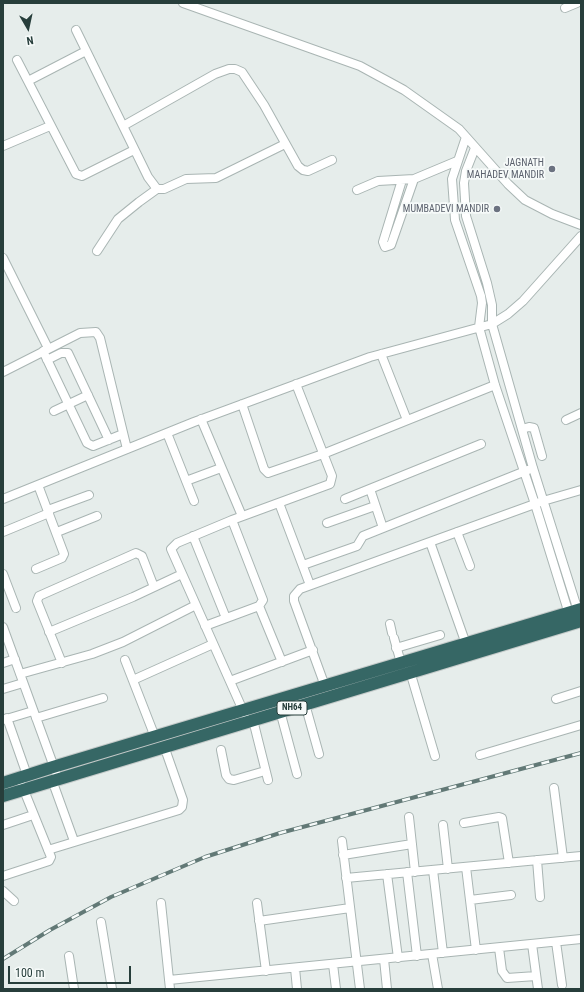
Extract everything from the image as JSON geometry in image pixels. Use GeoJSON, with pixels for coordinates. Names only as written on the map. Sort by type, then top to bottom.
{"type":"FeatureCollection","features":[{"type":"Feature","properties":{"kind":"highway","name":"NH64"},"geometry":{"type":"LineString","coordinates":[[54,775],[155,737],[280,711],[304,704],[466,644],[577,616]]}},
{"type":"Feature","properties":{"kind":"highway","name":"NH64"},"geometry":{"type":"LineString","coordinates":[[3,783],[54,775],[164,746],[248,717],[325,686],[406,666],[577,616]]}},
{"type":"Feature","properties":{"kind":"highway","name":"NH64"},"geometry":{"type":"LineString","coordinates":[[3,796],[23,781]]}},
{"type":"Feature","properties":{"kind":"street"},"geometry":{"type":"LineString","coordinates":[[182,3],[360,66],[404,90],[459,130],[525,200],[552,214],[581,225]]}},
{"type":"Feature","properties":{"kind":"street"},"geometry":{"type":"LineString","coordinates":[[565,8],[577,3]]}},
{"type":"Feature","properties":{"kind":"street"},"geometry":{"type":"LineString","coordinates":[[76,30],[134,150],[152,185],[157,189]]}},
{"type":"Feature","properties":{"kind":"street"},"geometry":{"type":"LineString","coordinates":[[28,81],[86,51]]}},
{"type":"Feature","properties":{"kind":"street"},"geometry":{"type":"LineString","coordinates":[[17,60],[70,166],[76,174],[82,176],[134,150]]}},
{"type":"Feature","properties":{"kind":"street"},"geometry":{"type":"LineString","coordinates":[[123,126],[215,74],[230,69],[235,69],[242,72],[264,105],[298,166],[303,170],[308,171],[332,160]]}},
{"type":"Feature","properties":{"kind":"street"},"geometry":{"type":"LineString","coordinates":[[3,146],[50,126]]}},
{"type":"Feature","properties":{"kind":"street"},"geometry":{"type":"LineString","coordinates":[[466,137],[452,179],[454,211],[481,296],[482,303],[479,327],[495,385],[524,472],[539,502],[577,616]]}},
{"type":"Feature","properties":{"kind":"street"},"geometry":{"type":"LineString","coordinates":[[97,251],[118,219],[157,189],[164,189],[186,179],[216,178],[285,144]]}},
{"type":"Feature","properties":{"kind":"street"},"geometry":{"type":"LineString","coordinates":[[475,148],[466,171],[464,205],[490,293],[492,324],[533,468],[539,502]]}},
{"type":"Feature","properties":{"kind":"street"},"geometry":{"type":"LineString","coordinates":[[357,190],[378,181],[414,179],[457,161]]}},
{"type":"Feature","properties":{"kind":"street"},"geometry":{"type":"LineString","coordinates":[[402,180],[383,242],[385,247],[391,245],[414,179]]}},
{"type":"Feature","properties":{"kind":"street"},"geometry":{"type":"LineString","coordinates":[[3,499],[167,433],[296,384],[381,354],[492,324],[508,314],[523,301],[581,236]]}},
{"type":"Feature","properties":{"kind":"street"},"geometry":{"type":"LineString","coordinates":[[3,258],[45,350],[47,360],[87,443],[93,446],[123,434]]}},
{"type":"Feature","properties":{"kind":"street"},"geometry":{"type":"LineString","coordinates":[[3,372],[80,333],[96,332],[100,338],[127,449]]}},
{"type":"Feature","properties":{"kind":"street"},"geometry":{"type":"LineString","coordinates":[[47,360],[61,353],[68,353],[108,440]]}},
{"type":"Feature","properties":{"kind":"street"},"geometry":{"type":"LineString","coordinates":[[381,354],[408,420]]}},
{"type":"Feature","properties":{"kind":"street"},"geometry":{"type":"LineString","coordinates":[[268,780],[248,717],[213,644],[172,549],[177,543],[193,536],[242,516],[330,484],[332,476],[296,384]]}},
{"type":"Feature","properties":{"kind":"street"},"geometry":{"type":"LineString","coordinates":[[242,404],[266,472],[270,472],[323,454],[495,385]]}},
{"type":"Feature","properties":{"kind":"street"},"geometry":{"type":"LineString","coordinates":[[54,411],[88,395]]}},
{"type":"Feature","properties":{"kind":"street"},"geometry":{"type":"LineString","coordinates":[[566,420],[581,413]]}},
{"type":"Feature","properties":{"kind":"street"},"geometry":{"type":"LineString","coordinates":[[201,420],[242,516]]}},
{"type":"Feature","properties":{"kind":"street"},"geometry":{"type":"LineString","coordinates":[[522,429],[529,427],[534,428],[542,456]]}},
{"type":"Feature","properties":{"kind":"street"},"geometry":{"type":"LineString","coordinates":[[167,433],[194,501]]}},
{"type":"Feature","properties":{"kind":"street"},"geometry":{"type":"LineString","coordinates":[[345,499],[481,444]]}},
{"type":"Feature","properties":{"kind":"street"},"geometry":{"type":"LineString","coordinates":[[186,481],[221,468]]}},
{"type":"Feature","properties":{"kind":"street"},"geometry":{"type":"LineString","coordinates":[[303,565],[357,546],[363,536],[533,468]]}},
{"type":"Feature","properties":{"kind":"street"},"geometry":{"type":"LineString","coordinates":[[36,569],[62,558],[64,550],[38,485]]}},
{"type":"Feature","properties":{"kind":"street"},"geometry":{"type":"LineString","coordinates":[[370,489],[383,528]]}},
{"type":"Feature","properties":{"kind":"street"},"geometry":{"type":"LineString","coordinates":[[325,686],[294,601],[296,592],[310,584],[539,502],[581,490]]}},
{"type":"Feature","properties":{"kind":"street"},"geometry":{"type":"LineString","coordinates":[[3,532],[89,495]]}},
{"type":"Feature","properties":{"kind":"street"},"geometry":{"type":"LineString","coordinates":[[279,503],[310,584]]}},
{"type":"Feature","properties":{"kind":"street"},"geometry":{"type":"LineString","coordinates":[[327,523],[375,506]]}},
{"type":"Feature","properties":{"kind":"street"},"geometry":{"type":"LineString","coordinates":[[57,532],[97,516]]}},
{"type":"Feature","properties":{"kind":"street"},"geometry":{"type":"LineString","coordinates":[[205,626],[259,606],[263,600],[232,520]]}},
{"type":"Feature","properties":{"kind":"street"},"geometry":{"type":"LineString","coordinates":[[457,532],[470,566]]}},
{"type":"Feature","properties":{"kind":"street"},"geometry":{"type":"LineString","coordinates":[[193,536],[226,618]]}},
{"type":"Feature","properties":{"kind":"street"},"geometry":{"type":"LineString","coordinates":[[430,542],[466,644]]}},
{"type":"Feature","properties":{"kind":"street"},"geometry":{"type":"LineString","coordinates":[[62,663],[37,601],[40,596],[136,553],[142,556],[154,587]]}},
{"type":"Feature","properties":{"kind":"street"},"geometry":{"type":"LineString","coordinates":[[3,574],[16,608]]}},
{"type":"Feature","properties":{"kind":"street"},"geometry":{"type":"LineString","coordinates":[[49,632],[182,574]]}},
{"type":"Feature","properties":{"kind":"street"},"geometry":{"type":"LineString","coordinates":[[20,674],[92,654],[122,642],[196,605]]}},
{"type":"Feature","properties":{"kind":"street"},"geometry":{"type":"LineString","coordinates":[[259,606],[282,662]]}},
{"type":"Feature","properties":{"kind":"street"},"geometry":{"type":"LineString","coordinates":[[390,624],[396,648],[406,666],[435,756]]}},
{"type":"Feature","properties":{"kind":"street"},"geometry":{"type":"LineString","coordinates":[[3,627],[35,715],[74,841]]}},
{"type":"Feature","properties":{"kind":"street"},"geometry":{"type":"LineString","coordinates":[[396,648],[440,635]]}},
{"type":"Feature","properties":{"kind":"street"},"geometry":{"type":"LineString","coordinates":[[133,680],[213,644]]}},
{"type":"Feature","properties":{"kind":"street"},"geometry":{"type":"LineString","coordinates":[[230,681],[313,650]]}},
{"type":"Feature","properties":{"kind":"street"},"geometry":{"type":"LineString","coordinates":[[3,664],[15,659]]}},
{"type":"Feature","properties":{"kind":"street"},"geometry":{"type":"LineString","coordinates":[[125,660],[155,737]]}},
{"type":"Feature","properties":{"kind":"street"},"geometry":{"type":"LineString","coordinates":[[3,690],[23,683]]}},
{"type":"Feature","properties":{"kind":"street"},"geometry":{"type":"LineString","coordinates":[[556,699],[581,691]]}},
{"type":"Feature","properties":{"kind":"street"},"geometry":{"type":"LineString","coordinates":[[3,876],[49,861],[51,856],[33,815],[5,719],[35,715],[103,698]]}},
{"type":"Feature","properties":{"kind":"street"},"geometry":{"type":"LineString","coordinates":[[304,704],[319,754]]}},
{"type":"Feature","properties":{"kind":"street"},"geometry":{"type":"LineString","coordinates":[[280,711],[297,774]]}},
{"type":"Feature","properties":{"kind":"street"},"geometry":{"type":"LineString","coordinates":[[480,755],[581,725]]}},
{"type":"Feature","properties":{"kind":"street"},"geometry":{"type":"LineString","coordinates":[[48,850],[179,810],[182,807],[183,800],[164,746]]}},
{"type":"Feature","properties":{"kind":"street"},"geometry":{"type":"LineString","coordinates":[[221,750],[226,775],[229,779],[234,780],[266,771]]}},
{"type":"Feature","properties":{"kind":"street"},"geometry":{"type":"LineString","coordinates":[[554,788],[563,858]]}},
{"type":"Feature","properties":{"kind":"street"},"geometry":{"type":"LineString","coordinates":[[3,825],[33,815]]}},
{"type":"Feature","properties":{"kind":"street"},"geometry":{"type":"LineString","coordinates":[[409,817],[412,844],[411,872],[417,956]]}},
{"type":"Feature","properties":{"kind":"street"},"geometry":{"type":"LineString","coordinates":[[464,823],[499,817],[502,818],[508,863]]}},
{"type":"Feature","properties":{"kind":"street"},"geometry":{"type":"LineString","coordinates":[[443,825],[448,869]]}},
{"type":"Feature","properties":{"kind":"street"},"geometry":{"type":"LineString","coordinates":[[342,841],[360,989]]}},
{"type":"Feature","properties":{"kind":"street"},"geometry":{"type":"LineString","coordinates":[[343,855],[412,844]]}},
{"type":"Feature","properties":{"kind":"street"},"geometry":{"type":"LineString","coordinates":[[346,878],[581,856]]}},
{"type":"Feature","properties":{"kind":"street"},"geometry":{"type":"LineString","coordinates":[[537,860],[540,897]]}},
{"type":"Feature","properties":{"kind":"street"},"geometry":{"type":"LineString","coordinates":[[466,867],[476,950]]}},
{"type":"Feature","properties":{"kind":"street"},"geometry":{"type":"LineString","coordinates":[[433,870],[443,953]]}},
{"type":"Feature","properties":{"kind":"street"},"geometry":{"type":"LineString","coordinates":[[386,874],[398,958]]}},
{"type":"Feature","properties":{"kind":"street"},"geometry":{"type":"LineString","coordinates":[[4,894],[14,901]]}},
{"type":"Feature","properties":{"kind":"street"},"geometry":{"type":"LineString","coordinates":[[470,900],[511,896]]}},
{"type":"Feature","properties":{"kind":"street"},"geometry":{"type":"LineString","coordinates":[[161,903],[169,987],[266,971],[581,939]]}},
{"type":"Feature","properties":{"kind":"street"},"geometry":{"type":"LineString","coordinates":[[256,903],[266,971]]}},
{"type":"Feature","properties":{"kind":"street"},"geometry":{"type":"LineString","coordinates":[[259,921],[350,908]]}},
{"type":"Feature","properties":{"kind":"street"},"geometry":{"type":"LineString","coordinates":[[101,922],[112,989]]}},
{"type":"Feature","properties":{"kind":"street"},"geometry":{"type":"LineString","coordinates":[[556,942],[562,985]]}},
{"type":"Feature","properties":{"kind":"street"},"geometry":{"type":"LineString","coordinates":[[532,944],[538,989]]}},
{"type":"Feature","properties":{"kind":"street"},"geometry":{"type":"LineString","coordinates":[[499,948],[502,971],[507,978],[536,976]]}},
{"type":"Feature","properties":{"kind":"street"},"geometry":{"type":"LineString","coordinates":[[432,954],[438,989]]}},
{"type":"Feature","properties":{"kind":"street"},"geometry":{"type":"LineString","coordinates":[[69,956],[74,989]]}},
{"type":"Feature","properties":{"kind":"street"},"geometry":{"type":"LineString","coordinates":[[384,959],[387,989]]}},
{"type":"Feature","properties":{"kind":"street"},"geometry":{"type":"LineString","coordinates":[[333,964],[336,989]]}},
{"type":"Feature","properties":{"kind":"street"},"geometry":{"type":"LineString","coordinates":[[295,968],[297,989]]}},
{"type":"Feature","properties":{"kind":"railway"},"geometry":{"type":"LineString","coordinates":[[3,959],[50,930],[111,897],[205,857],[280,833],[581,753]]}},
{"type":"Feature","properties":{"kind":"place","name":"JAGNATH MAHADEV MANDIR"},"geometry":{"type":"Point","coordinates":[552,169]}},
{"type":"Feature","properties":{"kind":"place","name":"MUMBADEVI MANDIR"},"geometry":{"type":"Point","coordinates":[497,209]}}]}
